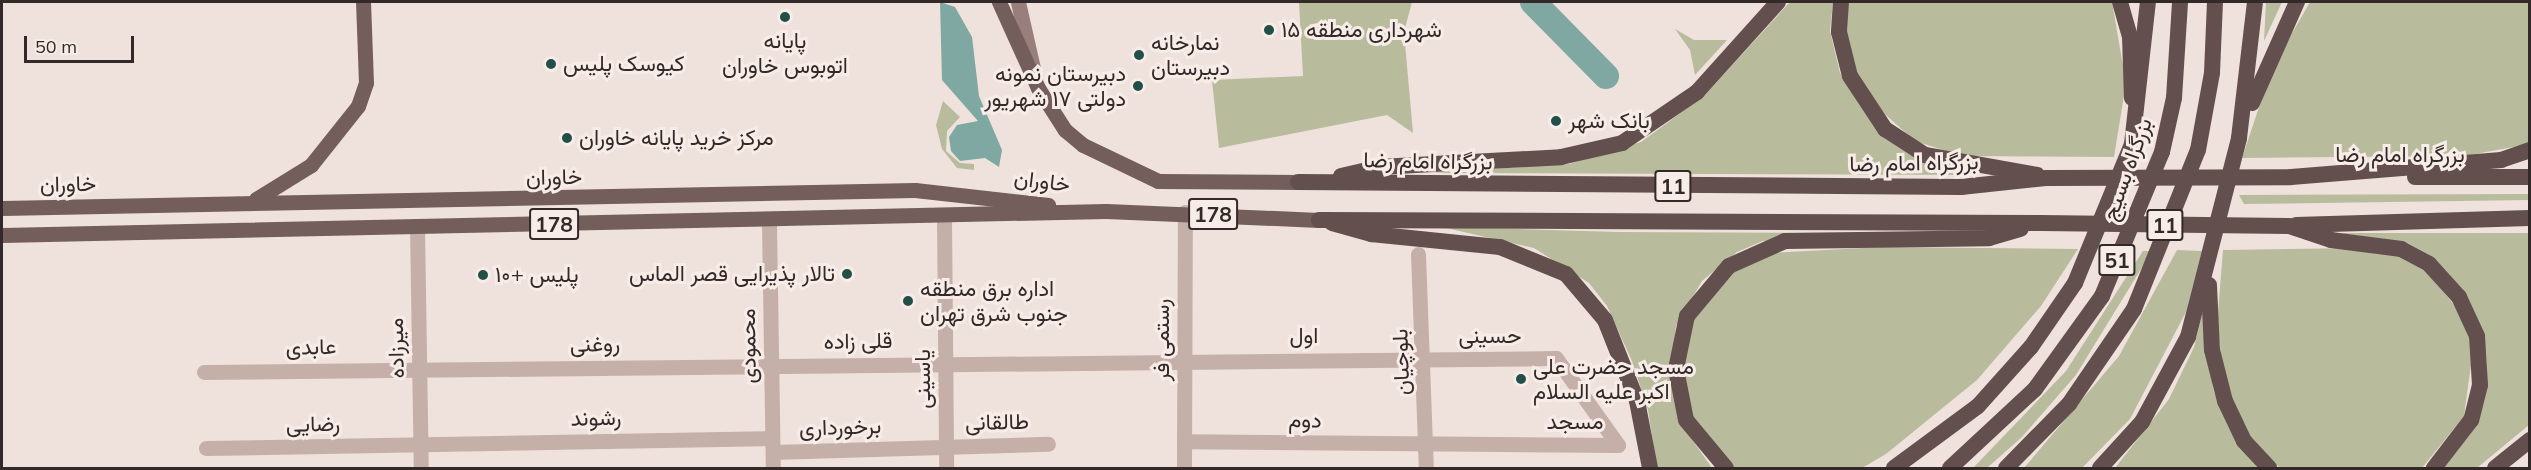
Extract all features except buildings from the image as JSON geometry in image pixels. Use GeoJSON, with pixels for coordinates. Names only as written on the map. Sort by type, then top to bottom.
{"type":"FeatureCollection","features":[{"type":"Feature","properties":{"kind":"highway"},"geometry":{"type":"LineString","coordinates":[[1299,182],[1378,167],[1561,157],[1622,143],[1697,92],[1778,2]]}},
{"type":"Feature","properties":{"kind":"highway"},"geometry":{"type":"LineString","coordinates":[[1841,2],[1839,32],[1850,76],[1885,129],[1925,155],[2046,178]]}},
{"type":"Feature","properties":{"kind":"highway"},"geometry":{"type":"LineString","coordinates":[[2120,2],[2131,53],[2132,144]]}},
{"type":"Feature","properties":{"kind":"highway"},"geometry":{"type":"LineString","coordinates":[[1894,468],[1978,406],[2031,347],[2075,283],[2132,144],[2148,2]]}},
{"type":"Feature","properties":{"kind":"highway","name":"بزرگراه بسیج"},"geometry":{"type":"LineString","coordinates":[[1950,468],[2035,389],[2102,296],[2162,152],[2174,98],[2180,2]]}},
{"type":"Feature","properties":{"kind":"highway","name":"51"},"geometry":{"type":"LineString","coordinates":[[2006,468],[2069,404],[2134,309],[2198,150],[2212,73],[2215,2]]}},
{"type":"Feature","properties":{"kind":"highway"},"geometry":{"type":"LineString","coordinates":[[2100,468],[2142,422],[2178,361],[2209,260],[2239,138],[2255,2]]}},
{"type":"Feature","properties":{"kind":"highway"},"geometry":{"type":"LineString","coordinates":[[2239,138],[2297,2]]}},
{"type":"Feature","properties":{"kind":"highway"},"geometry":{"type":"LineString","coordinates":[[2291,177],[2501,160],[2529,150]]}},
{"type":"Feature","properties":{"kind":"highway","name":"بزرگراه امام رضا"},"geometry":{"type":"LineString","coordinates":[[1299,182],[1961,187],[2046,178],[2529,177]]}},
{"type":"Feature","properties":{"kind":"highway","name":"11"},"geometry":{"type":"LineString","coordinates":[[1319,220],[2289,226],[2529,218]]}},
{"type":"Feature","properties":{"kind":"highway"},"geometry":{"type":"LineString","coordinates":[[1319,220],[1371,234],[1500,247],[1566,274],[1605,320],[1637,401],[1650,468]]}},
{"type":"Feature","properties":{"kind":"highway"},"geometry":{"type":"LineString","coordinates":[[1726,468],[1686,420],[1676,369],[1687,316],[1729,266],[1785,241],[1989,238],[2040,223]]}},
{"type":"Feature","properties":{"kind":"highway"},"geometry":{"type":"LineString","coordinates":[[2289,226],[2331,240],[2401,249],[2429,264],[2459,297],[2477,336],[2480,385],[2471,420],[2434,468]]}},
{"type":"Feature","properties":{"kind":"highway"},"geometry":{"type":"LineString","coordinates":[[2209,260],[2212,350],[2225,401],[2244,441],[2269,468]]}},
{"type":"Feature","properties":{"kind":"highway"},"geometry":{"type":"LineString","coordinates":[[2495,468],[2529,440]]}},
{"type":"Feature","properties":{"kind":"main road"},"geometry":{"type":"LineString","coordinates":[[247,202],[311,165],[358,106],[366,83],[363,2]]}},
{"type":"Feature","properties":{"kind":"main road","name":"خاوران"},"geometry":{"type":"LineString","coordinates":[[999,2],[1038,88],[1065,130],[1083,146],[1158,182],[1299,182]]}},
{"type":"Feature","properties":{"kind":"main road"},"geometry":{"type":"LineString","coordinates":[[1018,2],[1038,88]]}},
{"type":"Feature","properties":{"kind":"main road","name":"خاوران"},"geometry":{"type":"LineString","coordinates":[[2,208],[915,190],[1106,211]]}},
{"type":"Feature","properties":{"kind":"main road","name":"خاوران"},"geometry":{"type":"LineString","coordinates":[[2,235],[417,226],[769,223],[1106,211],[1185,212],[1319,220]]}},
{"type":"Feature","properties":{"kind":"street","name":"رستمی فر"},"geometry":{"type":"LineString","coordinates":[[1185,212],[1185,468]]}},
{"type":"Feature","properties":{"kind":"street","name":"یاسینی"},"geometry":{"type":"LineString","coordinates":[[944,217],[946,468]]}},
{"type":"Feature","properties":{"kind":"street","name":"محمودی"},"geometry":{"type":"LineString","coordinates":[[769,223],[773,468]]}},
{"type":"Feature","properties":{"kind":"street","name":"میرزاده"},"geometry":{"type":"LineString","coordinates":[[417,226],[421,468]]}},
{"type":"Feature","properties":{"kind":"street","name":"بلوچیان"},"geometry":{"type":"LineString","coordinates":[[1418,255],[1424,358],[1426,468]]}},
{"type":"Feature","properties":{"kind":"street","name":"اول"},"geometry":{"type":"LineString","coordinates":[[945,362],[1424,358]]}},
{"type":"Feature","properties":{"kind":"street","name":"حسینی"},"geometry":{"type":"LineString","coordinates":[[1424,358],[1556,358]]}},
{"type":"Feature","properties":{"kind":"street","name":"مسجد"},"geometry":{"type":"LineString","coordinates":[[1425,444],[1618,445],[1556,358]]}},
{"type":"Feature","properties":{"kind":"street","name":"قلی زاده"},"geometry":{"type":"LineString","coordinates":[[771,365],[945,362]]}},
{"type":"Feature","properties":{"kind":"street","name":"روغنی"},"geometry":{"type":"LineString","coordinates":[[419,368],[771,365]]}},
{"type":"Feature","properties":{"kind":"street","name":"عابدی"},"geometry":{"type":"LineString","coordinates":[[204,372],[419,368]]}},
{"type":"Feature","properties":{"kind":"street","name":"دوم"},"geometry":{"type":"LineString","coordinates":[[1184,441],[1425,444]]}},
{"type":"Feature","properties":{"kind":"street","name":"رشوند"},"geometry":{"type":"LineString","coordinates":[[420,444],[772,445]]}},
{"type":"Feature","properties":{"kind":"street","name":"رضایی"},"geometry":{"type":"LineString","coordinates":[[206,448],[420,444]]}},
{"type":"Feature","properties":{"kind":"street","name":"طالقانی"},"geometry":{"type":"LineString","coordinates":[[946,445],[1048,444]]}},
{"type":"Feature","properties":{"kind":"street","name":"برخورداری"},"geometry":{"type":"LineString","coordinates":[[772,445],[946,445]]}},
{"type":"Feature","properties":{"kind":"green space"},"geometry":{"type":"Polygon","coordinates":[[[1299,2],[1412,2],[1404,32],[1413,133],[1387,115],[1219,148],[1212,80],[1303,76],[1299,2]]]}},
{"type":"Feature","properties":{"kind":"green space"},"geometry":{"type":"Polygon","coordinates":[[[1790,2],[1833,2],[1830,31],[1840,73],[1883,137],[1932,166],[1972,175],[1432,173],[1569,164],[1641,142],[1704,96],[1790,2]]]}},
{"type":"Feature","properties":{"kind":"green space"},"geometry":{"type":"Polygon","coordinates":[[[1848,2],[2112,2],[2126,83],[2114,157],[1962,156],[1915,141],[1869,100],[1852,60],[1845,26],[1848,2]]]}},
{"type":"Feature","properties":{"kind":"green space"},"geometry":{"type":"Polygon","coordinates":[[[2266,2],[2282,2],[2264,41],[2266,2]]]}},
{"type":"Feature","properties":{"kind":"green space"},"geometry":{"type":"Polygon","coordinates":[[[2310,2],[2529,2],[2530,144],[2464,156],[2242,158],[2272,68],[2310,2]]]}},
{"type":"Feature","properties":{"kind":"green space"},"geometry":{"type":"Polygon","coordinates":[[[1675,29],[1694,40],[1727,40],[1695,75],[1690,50],[1675,29]]]}},
{"type":"Feature","properties":{"kind":"green space"},"geometry":{"type":"Polygon","coordinates":[[[943,101],[960,117],[947,131],[946,151],[960,163],[974,164],[974,170],[957,168],[942,149],[936,125],[943,101]]]}},
{"type":"Feature","properties":{"kind":"green space"},"geometry":{"type":"Polygon","coordinates":[[[2529,194],[2529,200],[2244,204],[2239,195],[2529,194]]]}},
{"type":"Feature","properties":{"kind":"green space"},"geometry":{"type":"Polygon","coordinates":[[[1442,227],[1620,232],[1871,233],[1763,241],[1737,252],[1702,281],[1676,326],[1670,378],[1681,424],[1712,468],[1657,468],[1648,410],[1632,361],[1607,306],[1589,283],[1534,248],[1442,227]]]}},
{"type":"Feature","properties":{"kind":"green space"},"geometry":{"type":"Polygon","coordinates":[[[2339,233],[2529,233],[2529,425],[2477,468],[2444,468],[2471,433],[2487,378],[2486,351],[2470,303],[2400,242],[2339,233]]]}},
{"type":"Feature","properties":{"kind":"green space"},"geometry":{"type":"Polygon","coordinates":[[[1883,247],[2078,249],[2041,306],[1977,380],[1886,454],[1862,468],[1734,468],[1697,427],[1687,401],[1683,353],[1696,312],[1720,280],[1767,253],[1883,247]]]}},
{"type":"Feature","properties":{"kind":"green space"},"geometry":{"type":"Polygon","coordinates":[[[2361,248],[2402,257],[2430,274],[2461,314],[2473,350],[2464,416],[2422,468],[2280,468],[2254,445],[2234,407],[2222,363],[2217,325],[2223,250],[2361,248]]]}},
{"type":"Feature","properties":{"kind":"green space"},"geometry":{"type":"Polygon","coordinates":[[[2177,250],[2202,251],[2186,312],[2130,419],[2082,468],[2024,468],[2119,356],[2177,250]]]}},
{"type":"Feature","properties":{"kind":"green space"},"geometry":{"type":"Polygon","coordinates":[[[2143,251],[2152,251],[2076,375],[2022,437],[1987,468],[1973,468],[2066,371],[2143,251]]]}},
{"type":"Feature","properties":{"kind":"green space"},"geometry":{"type":"Polygon","coordinates":[[[2204,306],[2204,340],[2214,392],[2229,428],[2258,468],[2115,468],[2169,399],[2194,347],[2204,306]]]}},
{"type":"Feature","properties":{"kind":"water"},"geometry":{"type":"Polygon","coordinates":[[[940,2],[955,7],[972,37],[979,96],[1002,150],[999,167],[985,158],[960,161],[951,151],[949,137],[957,125],[978,121],[942,80],[940,2]]]}},
{"type":"Feature","properties":{"kind":"waterway"},"geometry":{"type":"LineString","coordinates":[[1533,2],[1606,76]]}},
{"type":"Feature","properties":{"kind":"place","name":"پایانه اتوبوس خاوران"},"geometry":{"type":"Point","coordinates":[785,17]}},
{"type":"Feature","properties":{"kind":"place","name":"شهرداری منطقه ۱۵"},"geometry":{"type":"Point","coordinates":[1269,30]}},
{"type":"Feature","properties":{"kind":"place","name":"نمارخانه دبیرستان"},"geometry":{"type":"Point","coordinates":[1139,55]}},
{"type":"Feature","properties":{"kind":"place","name":"کیوسک پلیس"},"geometry":{"type":"Point","coordinates":[551,64]}},
{"type":"Feature","properties":{"kind":"place","name":"دبیرستان نمونه دولتی ۱۷ شهریور"},"geometry":{"type":"Point","coordinates":[1138,86]}},
{"type":"Feature","properties":{"kind":"place","name":"بانک شهر"},"geometry":{"type":"Point","coordinates":[1556,121]}},
{"type":"Feature","properties":{"kind":"place","name":"مرکز خرید پایانه خاوران"},"geometry":{"type":"Point","coordinates":[567,138]}},
{"type":"Feature","properties":{"kind":"place","name":"تالار پذیرایی قصر الماس"},"geometry":{"type":"Point","coordinates":[847,274]}},
{"type":"Feature","properties":{"kind":"place","name":"پلیس +۱۰"},"geometry":{"type":"Point","coordinates":[483,275]}},
{"type":"Feature","properties":{"kind":"place","name":"اداره برق منطقه جنوب شرق تهران"},"geometry":{"type":"Point","coordinates":[908,301]}},
{"type":"Feature","properties":{"kind":"place","name":"مسجد حضرت علی اکبر علیه السلام"},"geometry":{"type":"Point","coordinates":[1521,379]}}]}
